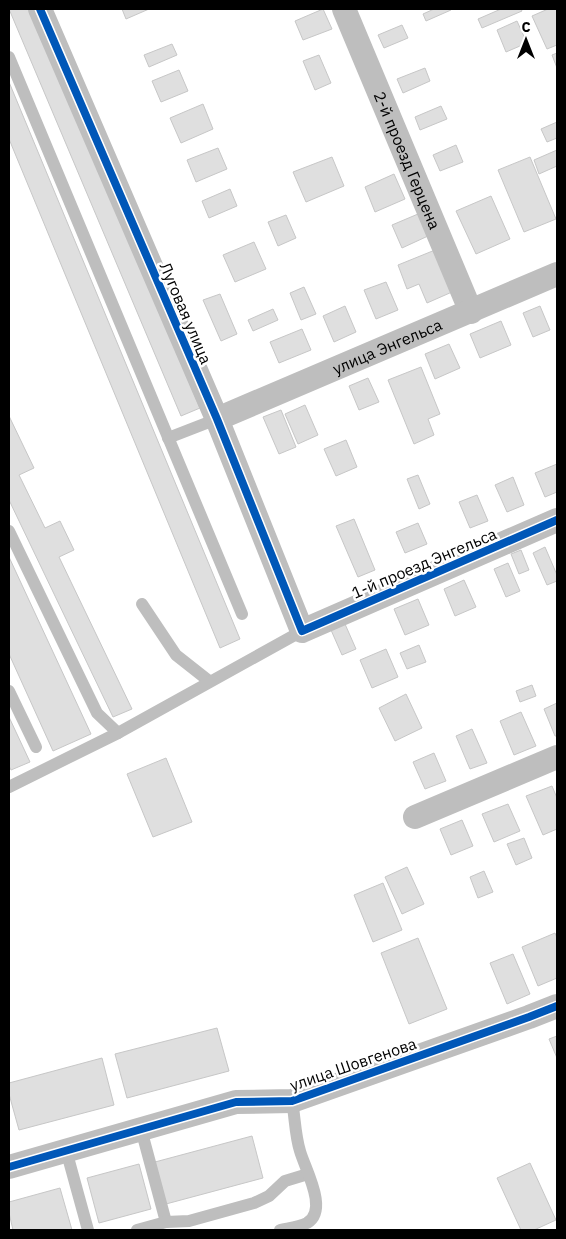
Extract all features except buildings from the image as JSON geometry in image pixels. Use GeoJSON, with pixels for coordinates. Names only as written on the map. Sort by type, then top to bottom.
{"type":"FeatureCollection","features":[{"type":"Feature","properties":{"kind":"street","name":"Луговая улица"},"geometry":{"type":"LineString","coordinates":[[40,9],[217,419],[302,631]]}},
{"type":"Feature","properties":{"kind":"street","name":"2-й проезд Герцена"},"geometry":{"type":"LineString","coordinates":[[344,9],[471,312]]}},
{"type":"Feature","properties":{"kind":"street","name":"улица Энгельса"},"geometry":{"type":"LineString","coordinates":[[217,419],[557,274]]}},
{"type":"Feature","properties":{"kind":"street","name":"1-й проезд Энгельса"},"geometry":{"type":"LineString","coordinates":[[302,631],[557,520]]}},
{"type":"Feature","properties":{"kind":"street"},"geometry":{"type":"LineString","coordinates":[[415,817],[557,757]]}},
{"type":"Feature","properties":{"kind":"street","name":"улица Шовгенова"},"geometry":{"type":"LineString","coordinates":[[9,1167],[236,1102],[292,1101],[520,1021],[557,1006]]}},
{"type":"Feature","properties":{"kind":"lane"},"geometry":{"type":"LineString","coordinates":[[9,57],[242,614]]}},
{"type":"Feature","properties":{"kind":"lane"},"geometry":{"type":"LineString","coordinates":[[168,438],[217,419]]}},
{"type":"Feature","properties":{"kind":"lane"},"geometry":{"type":"LineString","coordinates":[[9,531],[97,713],[118,733]]}},
{"type":"Feature","properties":{"kind":"lane"},"geometry":{"type":"LineString","coordinates":[[142,604],[176,655],[209,681]]}},
{"type":"Feature","properties":{"kind":"lane"},"geometry":{"type":"LineString","coordinates":[[9,787],[118,733],[302,631]]}},
{"type":"Feature","properties":{"kind":"lane"},"geometry":{"type":"LineString","coordinates":[[9,691],[36,747]]}},
{"type":"Feature","properties":{"kind":"lane"},"geometry":{"type":"LineString","coordinates":[[280,1230],[308,1222],[314,1215],[316,1208],[316,1195],[299,1150],[292,1101]]}},
{"type":"Feature","properties":{"kind":"lane"},"geometry":{"type":"LineString","coordinates":[[141,1129],[166,1222]]}},
{"type":"Feature","properties":{"kind":"lane"},"geometry":{"type":"LineString","coordinates":[[66,1150],[88,1230]]}},
{"type":"Feature","properties":{"kind":"lane"},"geometry":{"type":"LineString","coordinates":[[138,1230],[166,1222],[189,1221],[254,1203],[269,1196],[285,1181],[308,1174]]}},
{"type":"Feature","properties":{"kind":"cycle path"},"geometry":{"type":"LineString","coordinates":[[40,9],[217,419],[302,631],[557,520]]}},
{"type":"Feature","properties":{"kind":"cycle path"},"geometry":{"type":"LineString","coordinates":[[9,1167],[236,1102],[292,1101],[557,1006]]}}]}
